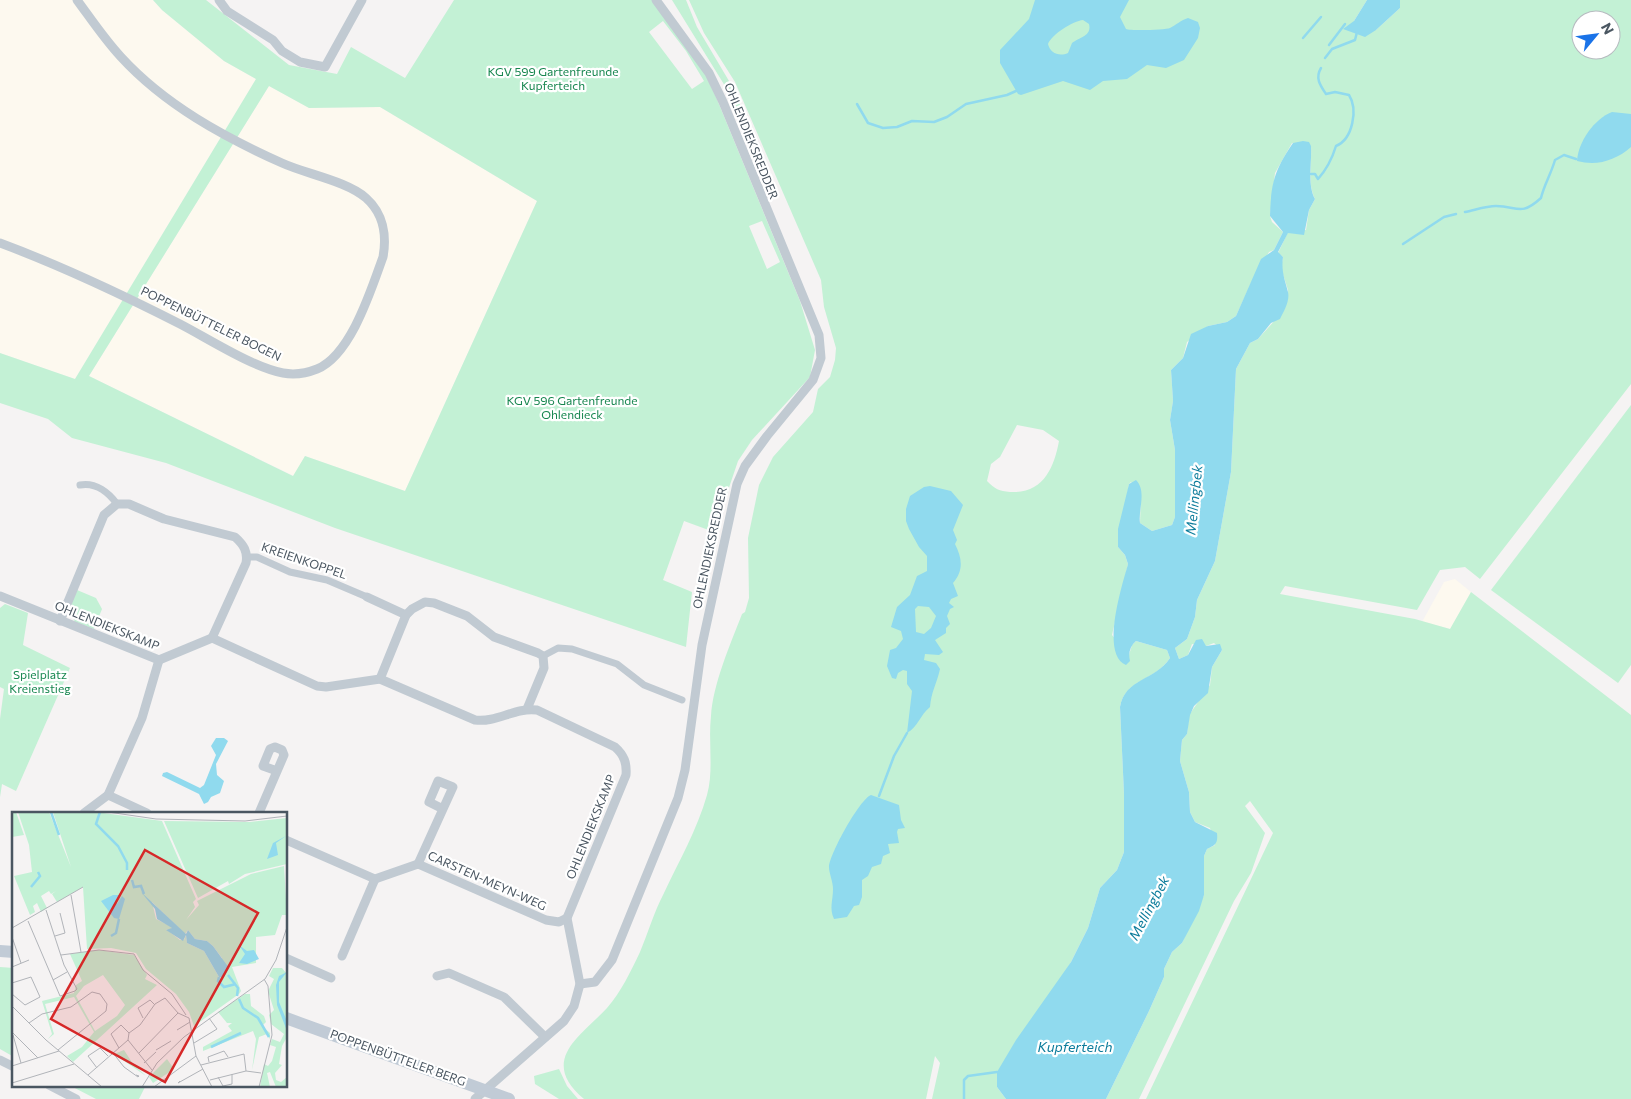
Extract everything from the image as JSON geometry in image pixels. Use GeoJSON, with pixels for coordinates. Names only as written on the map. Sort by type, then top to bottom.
{"type":"FeatureCollection","features":[{"type":"Feature","properties":{"kind":"main road","name":"POPPENBÜTTELER BERG"},"geometry":{"type":"LineString","coordinates":[[288,1019],[509,1099]]}},
{"type":"Feature","properties":{"kind":"street","name":"POPPENBÜTTELER BOGEN"},"geometry":{"type":"LineString","coordinates":[[0,243],[105,286],[266,367],[290,374],[317,369],[336,355],[361,312],[383,257],[385,248],[383,225],[375,209],[364,196],[349,188],[284,164],[230,138],[167,98],[121,57],[77,0]]}},
{"type":"Feature","properties":{"kind":"street"},"geometry":{"type":"LineString","coordinates":[[218,0],[227,11],[273,40],[282,51],[300,62],[324,67],[362,0]]}},
{"type":"Feature","properties":{"kind":"street","name":"OHLENDIEKSREDDER"},"geometry":{"type":"LineString","coordinates":[[580,984],[595,982],[612,960],[678,798],[685,770],[702,646],[737,484],[766,436],[813,380],[821,358],[819,335],[720,96],[704,65],[656,0]]}},
{"type":"Feature","properties":{"kind":"street","name":"KREIENKOPPEL"},"geometry":{"type":"LineString","coordinates":[[80,484],[86,483],[107,492],[118,504],[129,504],[164,520],[235,537],[245,550],[247,557],[212,638]]}},
{"type":"Feature","properties":{"kind":"street"},"geometry":{"type":"LineString","coordinates":[[60,620],[104,515],[118,504]]}},
{"type":"Feature","properties":{"kind":"street","name":"KREIENKOPPEL"},"geometry":{"type":"LineString","coordinates":[[247,557],[257,557],[290,572],[327,580],[406,615]]}},
{"type":"Feature","properties":{"kind":"street","name":"OHLENDIEKSKAMP"},"geometry":{"type":"LineString","coordinates":[[0,596],[159,660],[212,638]]}},
{"type":"Feature","properties":{"kind":"street"},"geometry":{"type":"LineString","coordinates":[[212,638],[317,686],[326,688],[380,679],[475,720],[486,722],[527,709],[544,668],[543,656],[538,652],[494,637],[467,616],[434,603],[418,604],[406,615],[380,679]]}},
{"type":"Feature","properties":{"kind":"street"},"geometry":{"type":"LineString","coordinates":[[543,656],[558,648],[572,649],[617,664],[644,685],[682,700]]}},
{"type":"Feature","properties":{"kind":"street"},"geometry":{"type":"LineString","coordinates":[[85,812],[108,795],[142,718],[159,660]]}},
{"type":"Feature","properties":{"kind":"street","name":"OHLENDIEKSKAMP"},"geometry":{"type":"LineString","coordinates":[[527,709],[537,710],[615,747],[621,752],[627,766],[626,775],[567,918]]}},
{"type":"Feature","properties":{"kind":"street"},"geometry":{"type":"LineString","coordinates":[[259,812],[277,771]]}},
{"type":"Feature","properties":{"kind":"street"},"geometry":{"type":"LineString","coordinates":[[108,795],[145,812]]}},
{"type":"Feature","properties":{"kind":"street"},"geometry":{"type":"LineString","coordinates":[[418,864],[443,809]]}},
{"type":"Feature","properties":{"kind":"street"},"geometry":{"type":"LineString","coordinates":[[288,841],[375,880],[342,956]]}},
{"type":"Feature","properties":{"kind":"street","name":"CARSTEN-MEYN-WEG"},"geometry":{"type":"LineString","coordinates":[[375,880],[418,864],[546,920],[559,922],[567,918]]}},
{"type":"Feature","properties":{"kind":"street"},"geometry":{"type":"LineString","coordinates":[[475,1099],[569,1015],[578,996],[580,984],[567,918]]}},
{"type":"Feature","properties":{"kind":"street"},"geometry":{"type":"LineString","coordinates":[[288,959],[331,978]]}},
{"type":"Feature","properties":{"kind":"street"},"geometry":{"type":"LineString","coordinates":[[437,976],[449,974],[504,997],[545,1037]]}},
{"type":"Feature","properties":{"kind":"street"},"geometry":{"type":"LineString","coordinates":[[0,1060],[12,1066]]}},
{"type":"Feature","properties":{"kind":"street"},"geometry":{"type":"LineString","coordinates":[[51,1086],[76,1099]]}},
{"type":"Feature","properties":{"kind":"shaded area"},"geometry":{"type":"Polygon","coordinates":[[[0,0],[153,0],[162,10],[224,61],[256,79],[75,379],[0,353],[0,0]]]}},
{"type":"Feature","properties":{"kind":"shaded area"},"geometry":{"type":"Polygon","coordinates":[[[269,86],[309,108],[380,107],[537,201],[405,491],[305,456],[294,476],[89,376],[269,86]]]}},
{"type":"Feature","properties":{"kind":"shaded area"},"geometry":{"type":"Polygon","coordinates":[[[1455,579],[1471,592],[1451,629],[1422,622],[1444,582],[1455,579]]]}},
{"type":"Feature","properties":{"kind":"green space"},"geometry":{"type":"Polygon","coordinates":[[[153,0],[206,0],[289,65],[337,74],[351,47],[405,78],[454,0],[652,0],[700,63],[716,97],[800,301],[815,350],[810,377],[752,440],[738,461],[714,532],[684,521],[663,580],[692,592],[686,647],[335,528],[166,463],[72,438],[48,419],[0,403],[0,353],[75,379],[256,79],[224,61],[162,10],[153,0]],[[663,21],[649,32],[692,89],[704,81],[686,51],[663,21]],[[269,86],[89,376],[293,476],[305,456],[405,491],[537,201],[380,107],[309,108],[269,86]],[[762,221],[749,226],[767,269],[780,262],[762,221]]]}},
{"type":"Feature","properties":{"kind":"green space"},"geometry":{"type":"Polygon","coordinates":[[[672,0],[686,0],[697,27],[729,81],[725,86],[672,0]]]}},
{"type":"Feature","properties":{"kind":"green space"},"geometry":{"type":"Polygon","coordinates":[[[689,0],[1367,0],[1354,21],[1376,30],[1400,8],[1400,0],[1631,0],[1631,384],[1480,579],[1465,567],[1440,570],[1417,610],[1285,586],[1280,594],[1415,619],[1450,629],[1471,592],[1631,715],[1631,1099],[1146,1099],[1273,833],[1250,801],[1245,806],[1265,833],[1251,873],[1234,901],[1139,1099],[1106,1099],[1149,1011],[1164,977],[1164,969],[1172,952],[1182,943],[1204,895],[1204,856],[1207,849],[1215,845],[1210,828],[1195,822],[1190,812],[1189,792],[1180,761],[1182,740],[1187,734],[1189,715],[1210,685],[1212,667],[1222,650],[1214,643],[1206,646],[1192,644],[1188,655],[1179,659],[1175,648],[1187,639],[1195,617],[1197,600],[1215,561],[1231,472],[1236,369],[1250,343],[1258,339],[1276,319],[1288,299],[1288,290],[1281,268],[1283,257],[1278,253],[1288,232],[1306,230],[1309,210],[1315,199],[1310,180],[1311,146],[1292,143],[1275,173],[1270,216],[1272,222],[1283,232],[1274,250],[1269,252],[1251,283],[1236,316],[1227,322],[1208,326],[1187,342],[1183,358],[1171,370],[1173,401],[1170,420],[1175,450],[1175,517],[1172,525],[1152,531],[1140,523],[1141,493],[1131,482],[1129,484],[1118,547],[1125,555],[1128,564],[1112,635],[1129,655],[1132,645],[1136,641],[1167,650],[1170,658],[1164,666],[1134,685],[1123,698],[1120,707],[1124,794],[1124,852],[1117,870],[1100,888],[1088,928],[1071,962],[997,1087],[1006,1099],[932,1099],[940,1063],[935,1056],[926,1099],[584,1099],[571,1085],[565,1072],[564,1060],[568,1049],[607,1008],[625,981],[640,952],[657,908],[703,808],[709,785],[711,766],[710,726],[712,704],[727,651],[742,614],[745,612],[749,598],[748,538],[759,485],[773,457],[813,412],[818,389],[830,377],[835,360],[836,348],[824,307],[821,280],[735,82],[704,33],[689,0]],[[1017,425],[1000,457],[991,464],[987,481],[995,488],[1010,492],[1031,489],[1039,484],[1050,470],[1059,441],[1043,430],[1017,425]]]}},
{"type":"Feature","properties":{"kind":"green space"},"geometry":{"type":"Polygon","coordinates":[[[731,87],[761,154],[750,140],[726,88],[731,87]]]}},
{"type":"Feature","properties":{"kind":"green space"},"geometry":{"type":"Polygon","coordinates":[[[1631,405],[1631,665],[1618,683],[1491,590],[1631,405]]]}},
{"type":"Feature","properties":{"kind":"green space"},"geometry":{"type":"Polygon","coordinates":[[[77,590],[96,598],[102,609],[94,629],[75,622],[69,609],[77,590]]]}},
{"type":"Feature","properties":{"kind":"green space","name":"Spielplatz Kreienstieg"},"geometry":{"type":"Polygon","coordinates":[[[5,604],[28,613],[23,645],[70,668],[16,791],[2,784],[0,797],[0,719],[4,689],[0,687],[0,608],[5,604]]]}},
{"type":"Feature","properties":{"kind":"green space"},"geometry":{"type":"Polygon","coordinates":[[[0,967],[12,968],[12,1056],[0,1049],[0,967]]]}},
{"type":"Feature","properties":{"kind":"green space"},"geometry":{"type":"Polygon","coordinates":[[[559,1069],[567,1086],[578,1099],[559,1099],[535,1084],[534,1076],[559,1069]]]}},
{"type":"Feature","properties":{"kind":"green space"},"geometry":{"type":"Polygon","coordinates":[[[71,1086],[146,1086],[139,1099],[96,1099],[71,1086]]]}},
{"type":"Feature","properties":{"kind":"water"},"geometry":{"type":"Polygon","coordinates":[[[1035,0],[1129,0],[1120,17],[1126,29],[1167,29],[1188,18],[1198,22],[1200,28],[1198,38],[1184,60],[1166,68],[1147,65],[1127,79],[1103,81],[1090,90],[1063,81],[1021,95],[1018,94],[1000,63],[1000,50],[1029,19],[1035,0]],[[1083,20],[1063,29],[1050,40],[1048,44],[1051,50],[1058,54],[1068,53],[1072,43],[1087,34],[1089,24],[1083,20]]]}},
{"type":"Feature","properties":{"kind":"water"},"geometry":{"type":"Polygon","coordinates":[[[1367,0],[1400,0],[1400,8],[1376,30],[1365,37],[1343,29],[1354,21],[1367,0]]]}},
{"type":"Feature","properties":{"kind":"water"},"geometry":{"type":"Polygon","coordinates":[[[1612,112],[1631,114],[1631,147],[1619,156],[1606,161],[1592,163],[1577,161],[1580,146],[1588,132],[1605,115],[1612,112]]]}},
{"type":"Feature","properties":{"kind":"water","name":"Kupferteich"},"geometry":{"type":"Polygon","coordinates":[[[1309,142],[1311,146],[1310,180],[1315,199],[1309,210],[1304,235],[1288,233],[1278,252],[1283,257],[1283,271],[1288,292],[1285,309],[1280,319],[1271,323],[1258,339],[1250,343],[1236,369],[1231,472],[1215,561],[1197,600],[1195,617],[1187,639],[1175,648],[1179,659],[1188,655],[1196,640],[1202,639],[1206,646],[1220,644],[1222,650],[1212,667],[1208,693],[1194,706],[1190,715],[1187,734],[1182,740],[1180,761],[1189,792],[1190,812],[1195,822],[1217,833],[1216,843],[1207,849],[1204,856],[1204,895],[1199,911],[1182,943],[1172,952],[1164,969],[1164,977],[1149,1011],[1106,1099],[1006,1099],[997,1087],[997,1072],[1016,1040],[1071,962],[1088,928],[1100,888],[1117,870],[1124,852],[1124,794],[1120,707],[1123,698],[1128,690],[1164,666],[1170,658],[1167,650],[1136,641],[1131,647],[1129,652],[1130,661],[1126,665],[1118,658],[1114,648],[1115,619],[1128,564],[1125,555],[1118,547],[1118,529],[1129,484],[1136,480],[1141,490],[1140,523],[1152,531],[1172,525],[1175,517],[1175,450],[1170,420],[1173,401],[1171,370],[1183,358],[1191,334],[1208,326],[1227,322],[1236,316],[1261,259],[1274,250],[1283,232],[1270,216],[1271,195],[1278,170],[1293,143],[1309,142]]]}},
{"type":"Feature","properties":{"kind":"water"},"geometry":{"type":"Polygon","coordinates":[[[930,486],[951,491],[963,505],[953,530],[957,540],[955,544],[961,564],[957,578],[953,583],[958,596],[951,599],[949,603],[954,607],[950,609],[947,616],[950,624],[946,628],[946,633],[935,640],[943,652],[939,655],[925,654],[924,660],[936,663],[940,669],[930,707],[914,728],[907,733],[912,691],[907,684],[907,671],[903,670],[898,673],[896,679],[892,678],[887,666],[890,650],[896,648],[903,639],[901,631],[891,627],[897,607],[910,595],[917,576],[927,571],[927,556],[919,547],[906,521],[906,509],[910,496],[924,487],[930,486]],[[918,606],[915,609],[916,632],[924,634],[931,628],[936,616],[929,607],[918,606]]]}},
{"type":"Feature","properties":{"kind":"water"},"geometry":{"type":"Polygon","coordinates":[[[216,738],[224,738],[228,741],[216,764],[217,775],[224,781],[220,793],[211,797],[204,804],[199,794],[162,776],[163,773],[167,772],[200,788],[204,785],[216,755],[211,746],[216,738]]]}},
{"type":"Feature","properties":{"kind":"water"},"geometry":{"type":"Polygon","coordinates":[[[871,795],[899,805],[901,820],[905,828],[898,829],[899,843],[888,844],[890,853],[883,856],[881,864],[872,867],[868,876],[862,880],[862,897],[859,905],[854,906],[847,917],[834,919],[831,908],[833,886],[829,867],[831,860],[834,850],[853,816],[871,795]]]}},
{"type":"Feature","properties":{"kind":"waterway"},"geometry":{"type":"LineString","coordinates":[[1303,38],[1321,17]]}},
{"type":"Feature","properties":{"kind":"waterway"},"geometry":{"type":"LineString","coordinates":[[1329,45],[1345,24]]}},
{"type":"Feature","properties":{"kind":"waterway","name":"Mellingbek"},"geometry":{"type":"LineString","coordinates":[[1325,58],[1332,49],[1355,40],[1357,32]]}},
{"type":"Feature","properties":{"kind":"waterway","name":"Mellingbek"},"geometry":{"type":"LineString","coordinates":[[1311,174],[1315,174],[1318,179],[1324,171],[1331,160],[1336,146],[1342,142],[1350,130],[1353,115],[1352,101],[1349,95],[1335,92],[1326,94],[1318,78],[1321,68]]}},
{"type":"Feature","properties":{"kind":"waterway"},"geometry":{"type":"LineString","coordinates":[[857,104],[868,123],[883,128],[897,127],[912,121],[934,122],[947,117],[966,104],[1007,95],[1016,91]]}},
{"type":"Feature","properties":{"kind":"waterway"},"geometry":{"type":"LineString","coordinates":[[1465,212],[1492,206],[1519,209],[1528,207],[1541,198],[1555,160],[1564,155],[1576,159]]}},
{"type":"Feature","properties":{"kind":"waterway"},"geometry":{"type":"LineString","coordinates":[[1403,244],[1444,217],[1456,214]]}},
{"type":"Feature","properties":{"kind":"waterway"},"geometry":{"type":"LineString","coordinates":[[879,796],[894,756],[907,733]]}},
{"type":"Feature","properties":{"kind":"waterway"},"geometry":{"type":"LineString","coordinates":[[964,1099],[964,1080],[968,1076],[997,1072]]}},
{"type":"Feature","properties":{"kind":"park label","name":"KGV 599 Gartenfreunde Kupferteich"},"geometry":{"type":"Point","coordinates":[553,79]}},
{"type":"Feature","properties":{"kind":"park label","name":"KGV 596 Gartenfreunde Ohlendieck"},"geometry":{"type":"Point","coordinates":[572,408]}}]}
